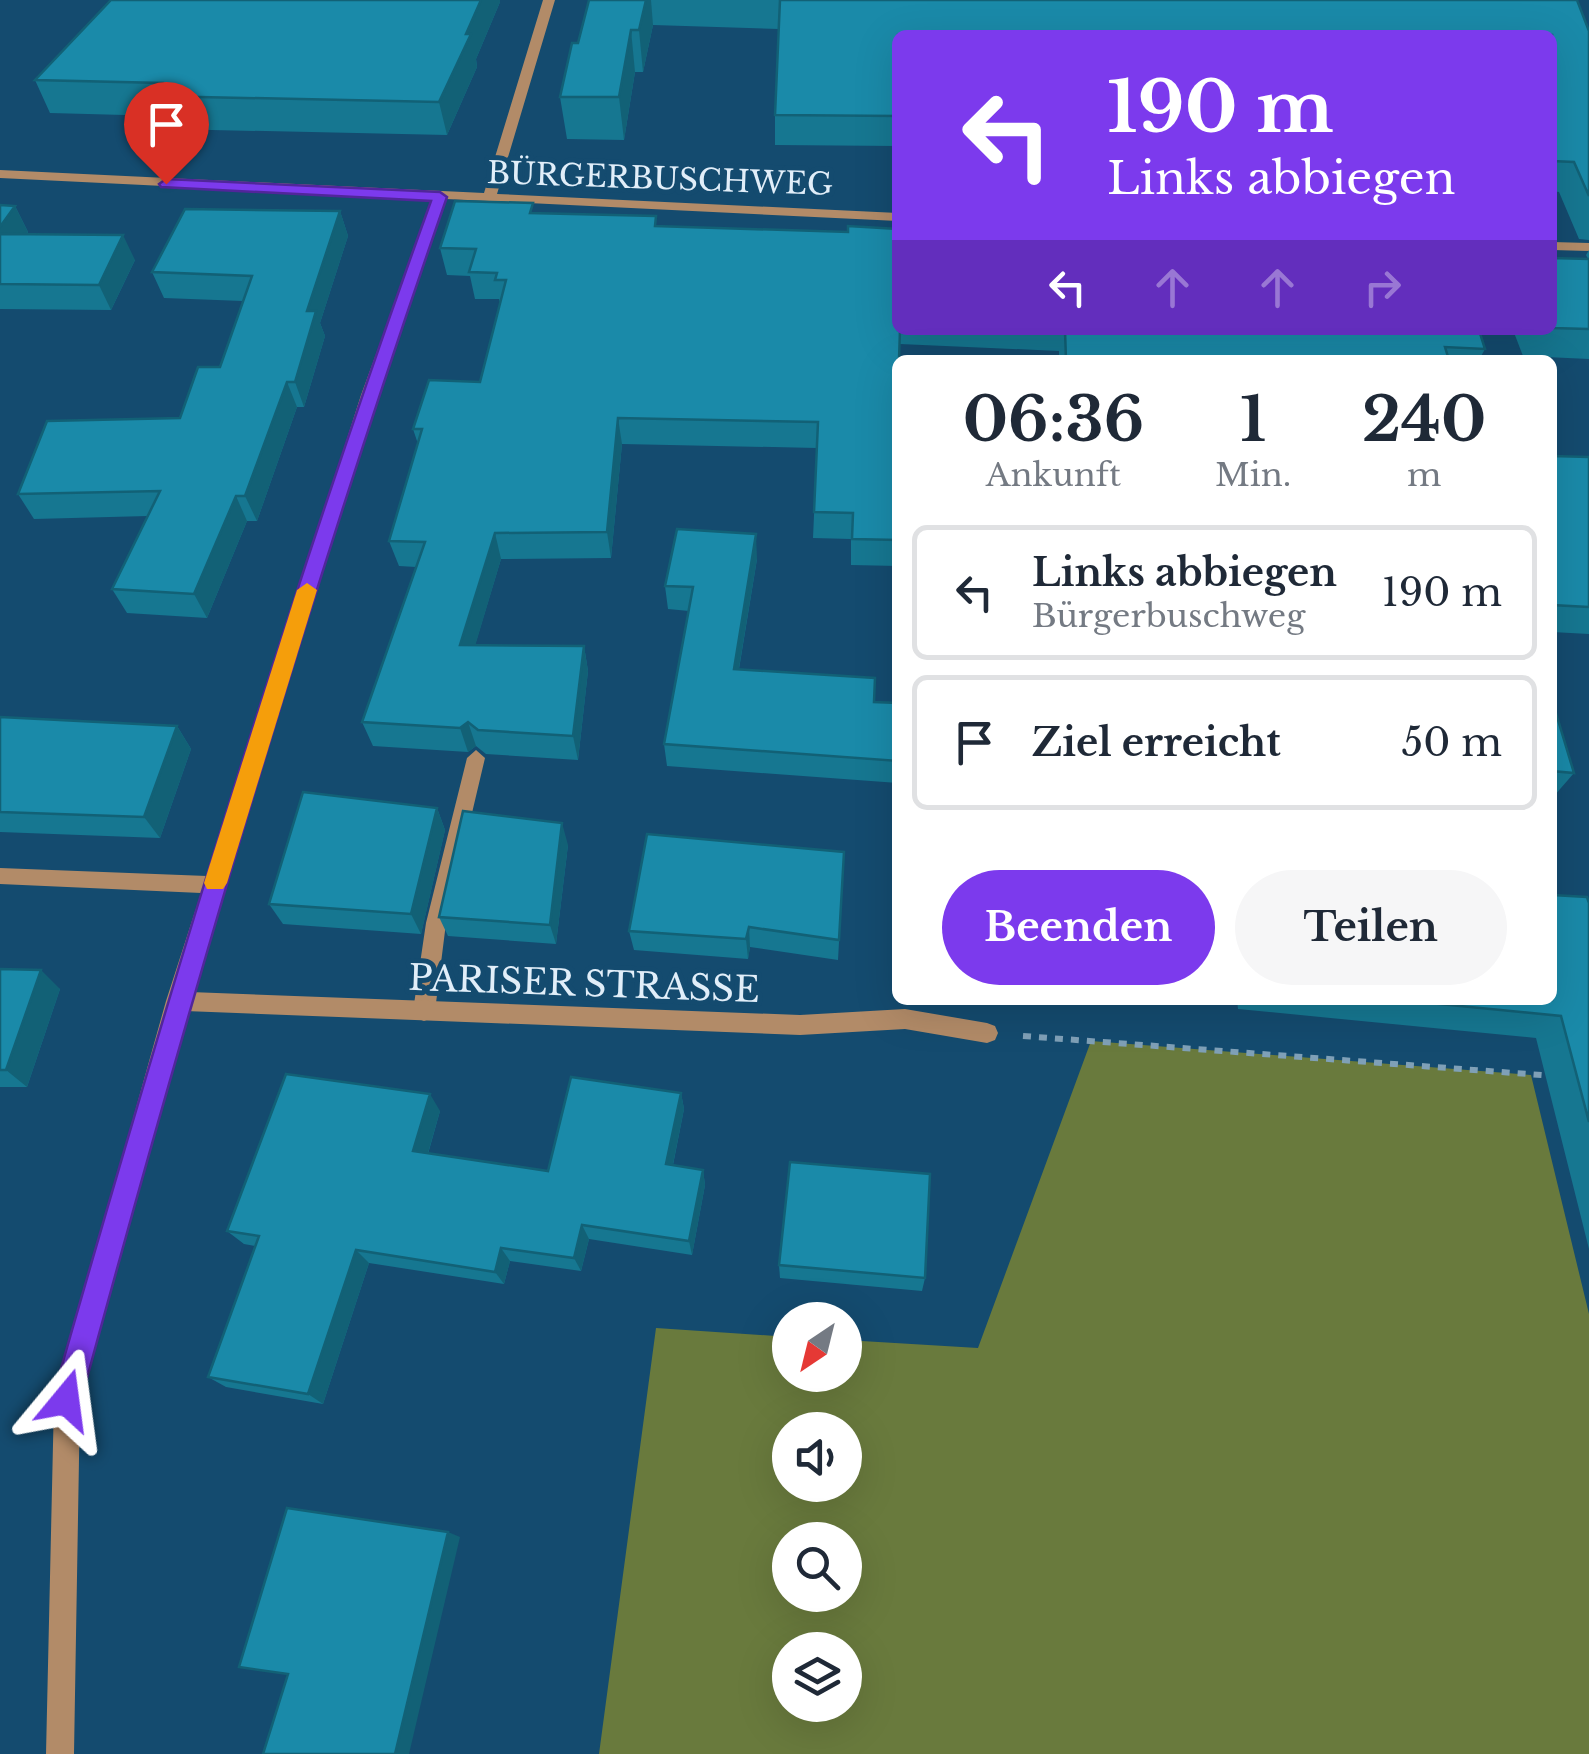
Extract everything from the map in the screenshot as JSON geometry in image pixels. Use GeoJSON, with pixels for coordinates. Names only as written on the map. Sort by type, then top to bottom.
{"type":"FeatureCollection","features":[{"type":"Feature","properties":{"kind":"street"},"geometry":{"type":"LineString","coordinates":[[489,199],[549,0]]}},
{"type":"Feature","properties":{"kind":"street","name":"BÜRGERBUSCHWEG"},"geometry":{"type":"LineString","coordinates":[[0,174],[892,217]]}},
{"type":"Feature","properties":{"kind":"street"},"geometry":{"type":"LineString","coordinates":[[60,1754],[66,1400],[214,886],[370,395],[440,197]]}},
{"type":"Feature","properties":{"kind":"street"},"geometry":{"type":"LineString","coordinates":[[1557,246],[1589,248]]}},
{"type":"Feature","properties":{"kind":"street"},"geometry":{"type":"LineString","coordinates":[[424,1011],[436,923],[476,758]]}},
{"type":"Feature","properties":{"kind":"street"},"geometry":{"type":"LineString","coordinates":[[0,876],[214,886]]}},
{"type":"Feature","properties":{"kind":"street","name":"PARISER STRASSE"},"geometry":{"type":"LineString","coordinates":[[178,1002],[800,1025],[906,1019],[986,1034]]}},
{"type":"Feature","properties":{"kind":"path"},"geometry":{"type":"LineString","coordinates":[[986,1034],[1570,1078]]}},
{"type":"Feature","properties":{"kind":"green space"},"geometry":{"type":"Polygon","coordinates":[[[1091,1041],[1531,1075],[1589,1314],[1589,1754],[599,1754],[656,1328],[772,1336],[772,1392],[862,1392],[862,1341],[978,1348],[1091,1041]]]}},
{"type":"Feature","properties":{"kind":"building"},"geometry":{"type":"Polygon","coordinates":[[[111,0],[481,0],[466,34],[471,34],[439,102],[154,96],[162,83],[35,80],[111,0]]]}},
{"type":"Feature","properties":{"kind":"building"},"geometry":{"type":"Polygon","coordinates":[[[589,0],[646,0],[639,30],[631,30],[619,97],[560,97],[572,43],[578,43],[589,0]]]}},
{"type":"Feature","properties":{"kind":"building"},"geometry":{"type":"Polygon","coordinates":[[[780,0],[1577,0],[1589,31],[1589,196],[1574,162],[1557,161],[1557,30],[892,30],[892,116],[775,115],[780,0]]]}},
{"type":"Feature","properties":{"kind":"building"},"geometry":{"type":"Polygon","coordinates":[[[455,201],[533,203],[530,213],[656,216],[655,226],[848,232],[848,226],[892,229],[892,335],[900,335],[899,355],[892,355],[892,540],[852,539],[853,513],[814,512],[818,422],[618,418],[607,532],[495,533],[460,645],[584,646],[573,736],[478,730],[468,722],[460,728],[362,722],[425,542],[389,541],[422,429],[413,429],[429,380],[480,382],[506,280],[495,280],[497,273],[469,272],[476,249],[440,248],[455,201]]]}},
{"type":"Feature","properties":{"kind":"building"},"geometry":{"type":"Polygon","coordinates":[[[0,205],[15,206],[0,227],[0,205]]]}},
{"type":"Feature","properties":{"kind":"building"},"geometry":{"type":"Polygon","coordinates":[[[185,209],[340,211],[307,311],[316,311],[295,382],[287,382],[245,496],[236,496],[194,594],[112,589],[160,491],[18,494],[47,421],[180,418],[198,367],[220,367],[252,276],[152,272],[185,209]]]}},
{"type":"Feature","properties":{"kind":"building"},"geometry":{"type":"Polygon","coordinates":[[[0,234],[123,235],[99,285],[0,284],[0,234]]]}},
{"type":"Feature","properties":{"kind":"building"},"geometry":{"type":"Polygon","coordinates":[[[1557,258],[1589,259],[1589,329],[1557,328],[1557,258]]]}},
{"type":"Feature","properties":{"kind":"building"},"geometry":{"type":"Polygon","coordinates":[[[1065,335],[1481,335],[1485,349],[1445,347],[1447,355],[1066,355],[1065,335]]]}},
{"type":"Feature","properties":{"kind":"building"},"geometry":{"type":"Polygon","coordinates":[[[1557,456],[1589,457],[1589,607],[1557,605],[1557,456]]]}},
{"type":"Feature","properties":{"kind":"building"},"geometry":{"type":"Polygon","coordinates":[[[677,529],[756,534],[734,669],[875,678],[874,702],[892,703],[892,761],[664,744],[693,587],[665,586],[677,529]]]}},
{"type":"Feature","properties":{"kind":"building"},"geometry":{"type":"Polygon","coordinates":[[[0,717],[177,726],[144,817],[0,812],[0,717]]]}},
{"type":"Feature","properties":{"kind":"building"},"geometry":{"type":"Polygon","coordinates":[[[1557,717],[1574,773],[1557,771],[1557,717]]]}},
{"type":"Feature","properties":{"kind":"building"},"geometry":{"type":"Polygon","coordinates":[[[303,792],[437,808],[411,914],[269,904],[303,792]]]}},
{"type":"Feature","properties":{"kind":"building"},"geometry":{"type":"Polygon","coordinates":[[[463,811],[562,823],[550,925],[439,917],[463,811]]]}},
{"type":"Feature","properties":{"kind":"building"},"geometry":{"type":"Polygon","coordinates":[[[647,834],[844,852],[839,940],[749,927],[746,939],[629,931],[647,834]]]}},
{"type":"Feature","properties":{"kind":"building"},"geometry":{"type":"Polygon","coordinates":[[[1557,895],[1587,897],[1589,1122],[1561,1016],[1450,1005],[1557,1005],[1557,895]]]}},
{"type":"Feature","properties":{"kind":"building"},"geometry":{"type":"Polygon","coordinates":[[[0,969],[41,970],[6,1070],[0,1070],[0,969]]]}},
{"type":"Feature","properties":{"kind":"building"},"geometry":{"type":"Polygon","coordinates":[[[286,1074],[430,1094],[413,1151],[548,1171],[571,1077],[681,1093],[666,1164],[703,1170],[689,1241],[582,1225],[574,1258],[501,1248],[495,1272],[356,1250],[308,1394],[208,1377],[259,1236],[227,1231],[286,1074]]]}},
{"type":"Feature","properties":{"kind":"building"},"geometry":{"type":"Polygon","coordinates":[[[790,1162],[930,1174],[925,1278],[779,1265],[790,1162]]]}},
{"type":"Feature","properties":{"kind":"building"},"geometry":{"type":"Polygon","coordinates":[[[287,1508],[448,1532],[395,1754],[263,1754],[288,1674],[239,1667],[287,1508]]]}},
{"type":"Feature","properties":{"kind":"slow traffic"},"geometry":{"type":"LineString","coordinates":[[215,883],[307,590]]}},
{"type":"Feature","properties":{"kind":"route"},"geometry":{"type":"LineString","coordinates":[[66,1400],[178,1002],[370,395],[440,197],[166,184]]}}]}
